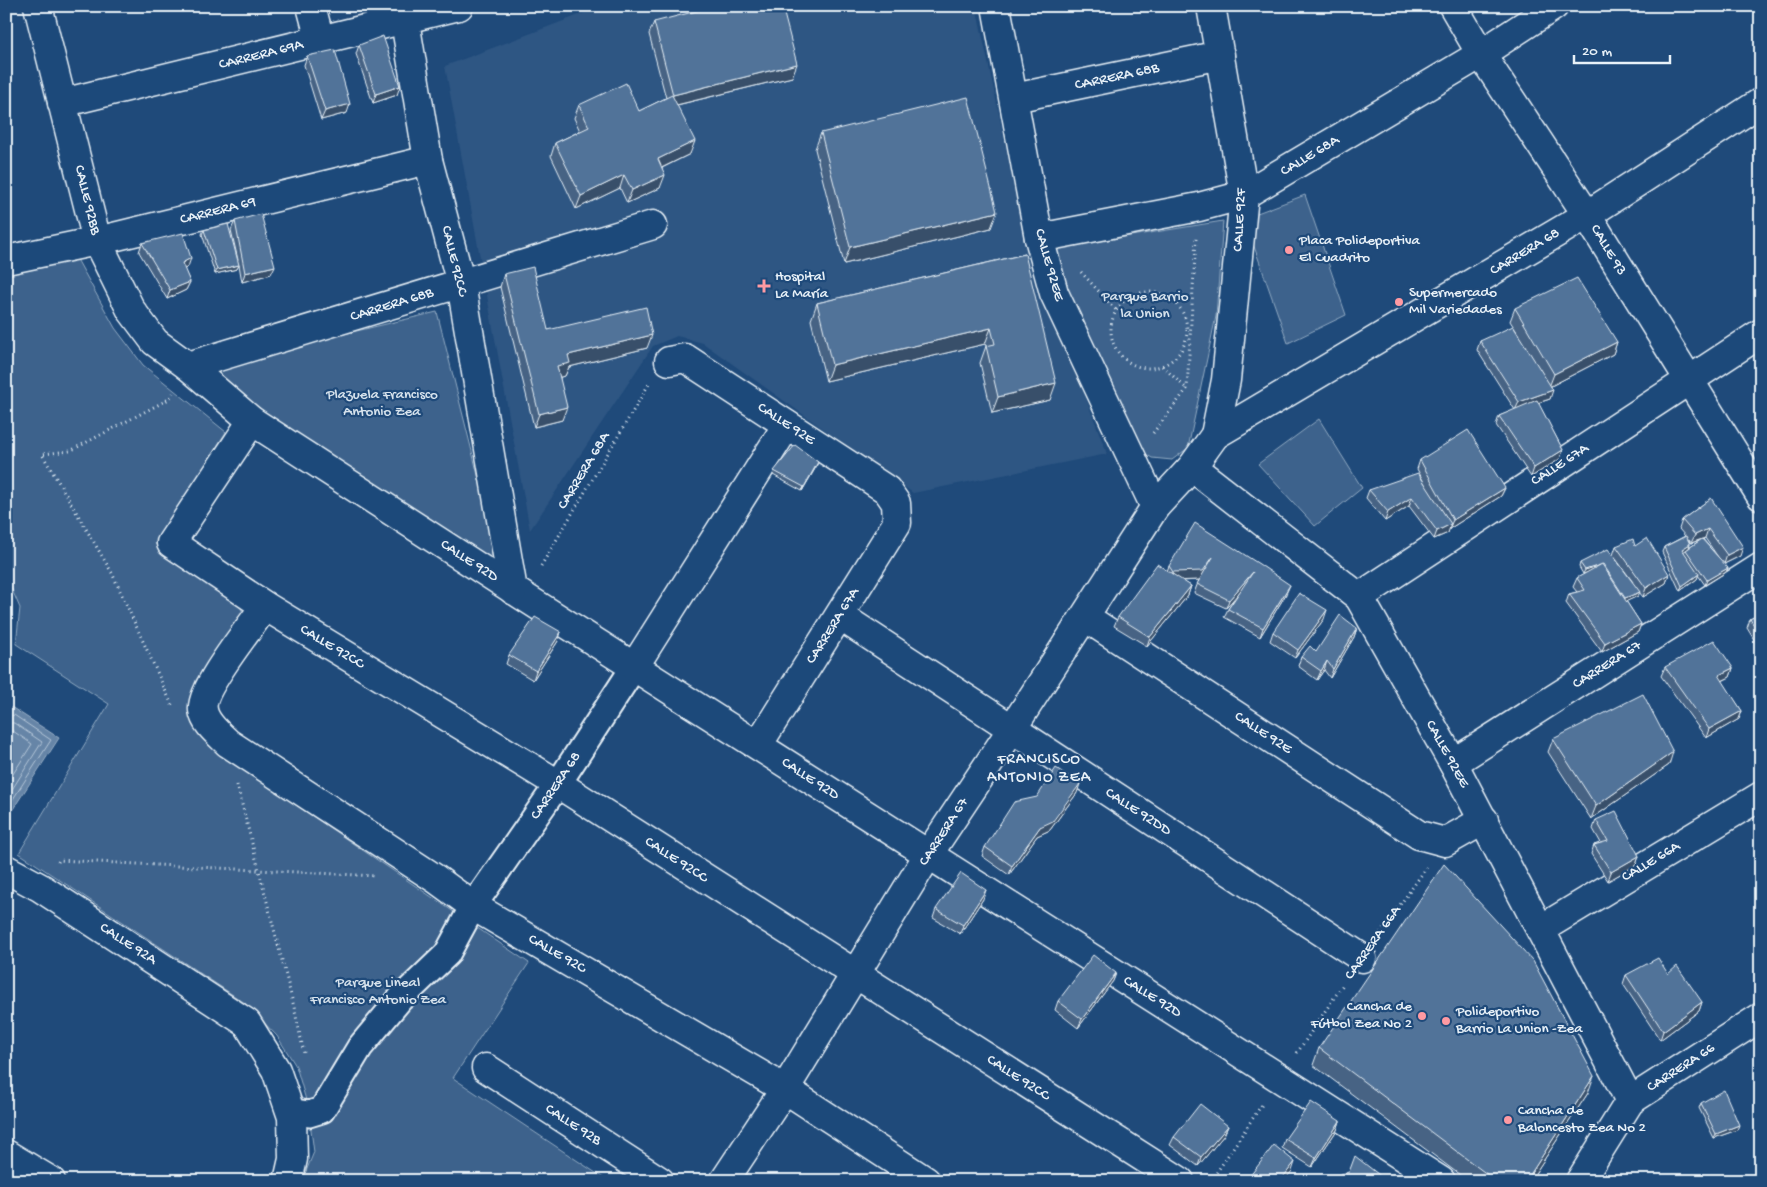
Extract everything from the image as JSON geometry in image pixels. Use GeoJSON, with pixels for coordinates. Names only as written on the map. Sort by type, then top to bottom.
{"type":"FeatureCollection","features":[{"type":"Feature","properties":{"kind":"street","name":"CALLE 92BB"},"geometry":{"type":"LineString","coordinates":[[38,6],[97,241],[131,310],[155,342],[188,366]]}},
{"type":"Feature","properties":{"kind":"street"},"geometry":{"type":"LineString","coordinates":[[312,6],[320,40]]}},
{"type":"Feature","properties":{"kind":"street","name":"CARRERA 69A"},"geometry":{"type":"LineString","coordinates":[[62,103],[405,21],[460,6]]}},
{"type":"Feature","properties":{"kind":"street","name":"CALLE 92EE"},"geometry":{"type":"LineString","coordinates":[[996,6],[1039,238],[1054,293],[1155,507]]}},
{"type":"Feature","properties":{"kind":"street","name":"CALLE 92F"},"geometry":{"type":"LineString","coordinates":[[1211,6],[1244,195],[1226,380],[1215,435]]}},
{"type":"Feature","properties":{"kind":"street","name":"CALLE 93"},"geometry":{"type":"LineString","coordinates":[[1453,6],[1481,54],[1587,215],[1688,381],[1761,496]]}},
{"type":"Feature","properties":{"kind":"street","name":"CALLE 68A"},"geometry":{"type":"LineString","coordinates":[[1039,238],[1199,208],[1244,195],[1481,54],[1554,6]]}},
{"type":"Feature","properties":{"kind":"street","name":"CALLE 92CC"},"geometry":{"type":"LineString","coordinates":[[405,21],[428,160],[460,284],[518,593]]}},
{"type":"Feature","properties":{"kind":"street","name":"CARRERA 68B"},"geometry":{"type":"LineString","coordinates":[[1014,98],[1220,55]]}},
{"type":"Feature","properties":{"kind":"street","name":"CARRERA 68"},"geometry":{"type":"LineString","coordinates":[[1192,467],[1215,435],[1587,215],[1761,102]]}},
{"type":"Feature","properties":{"kind":"street","name":"CARRERA 69"},"geometry":{"type":"LineString","coordinates":[[6,260],[97,241],[428,160]]}},
{"type":"Feature","properties":{"kind":"street","name":"CARRERA 68B"},"geometry":{"type":"LineString","coordinates":[[188,366],[653,225]]}},
{"type":"Feature","properties":{"kind":"street","name":"CALLE 67A"},"geometry":{"type":"LineString","coordinates":[[1358,596],[1761,333]]}},
{"type":"Feature","properties":{"kind":"street","name":"CALLE 92E"},"geometry":{"type":"LineString","coordinates":[[669,361],[685,358],[887,490],[896,503]]}},
{"type":"Feature","properties":{"kind":"street","name":"CALLE 92D"},"geometry":{"type":"LineString","coordinates":[[188,366],[252,421],[518,593],[1441,1181]]}},
{"type":"Feature","properties":{"kind":"street","name":"CALLE 92CC"},"geometry":{"type":"LineString","coordinates":[[252,421],[170,543],[265,606],[558,784],[1180,1181]]}},
{"type":"Feature","properties":{"kind":"street","name":"CARRERA 68"},"geometry":{"type":"LineString","coordinates":[[295,1112],[309,1114],[322,1110],[360,1047],[400,999],[447,954],[473,906],[558,784],[787,425]]}},
{"type":"Feature","properties":{"kind":"street","name":"CALLE 92EE"},"geometry":{"type":"LineString","coordinates":[[1192,467],[1358,596],[1484,820],[1630,1101]]}},
{"type":"Feature","properties":{"kind":"street","name":"CARRERA 67"},"geometry":{"type":"LineString","coordinates":[[724,1181],[785,1088],[928,855],[1012,729],[1155,507],[1192,467]]}},
{"type":"Feature","properties":{"kind":"street","name":"CARRERA 67A"},"geometry":{"type":"LineString","coordinates":[[758,746],[897,523],[896,503]]}},
{"type":"Feature","properties":{"kind":"street","name":"CARRERA 67"},"geometry":{"type":"LineString","coordinates":[[1453,763],[1761,567]]}},
{"type":"Feature","properties":{"kind":"street","name":"CALLE 92C"},"geometry":{"type":"LineString","coordinates":[[265,606],[207,689],[202,710],[212,728],[228,743],[436,879],[473,906],[785,1088],[926,1181]]}},
{"type":"Feature","properties":{"kind":"street","name":"CALLE 92DD"},"geometry":{"type":"LineString","coordinates":[[840,616],[1362,958]]}},
{"type":"Feature","properties":{"kind":"street","name":"CALLE 92E"},"geometry":{"type":"LineString","coordinates":[[1085,616],[1419,835],[1431,840],[1445,842]]}},
{"type":"Feature","properties":{"kind":"street","name":"CALLE 66A"},"geometry":{"type":"LineString","coordinates":[[1541,929],[1761,796]]}},
{"type":"Feature","properties":{"kind":"street"},"geometry":{"type":"LineString","coordinates":[[1445,842],[1484,820]]}},
{"type":"Feature","properties":{"kind":"street","name":"CALLE 92A"},"geometry":{"type":"LineString","coordinates":[[6,869],[41,888],[247,1024],[276,1070],[292,1117],[293,1159],[288,1181]]}},
{"type":"Feature","properties":{"kind":"street","name":"CARRERA 66"},"geometry":{"type":"LineString","coordinates":[[1580,1181],[1630,1101],[1761,1017]]}},
{"type":"Feature","properties":{"kind":"street","name":"CALLE 92B"},"geometry":{"type":"LineString","coordinates":[[486,1068],[660,1181]]}},
{"type":"Feature","properties":{"kind":"street"},"geometry":{"type":"LineString","coordinates":[[6,1154],[51,1181]]}},
{"type":"Feature","properties":{"kind":"path"},"geometry":{"type":"LineString","coordinates":[[1150,438],[1187,389],[1196,240],[1187,242]]}},
{"type":"Feature","properties":{"kind":"path"},"geometry":{"type":"LineString","coordinates":[[1078,270],[1116,310]]}},
{"type":"Feature","properties":{"kind":"path"},"geometry":{"type":"LineString","coordinates":[[1144,292],[1157,292],[1169,297],[1178,305],[1185,316],[1188,328],[1186,340],[1181,351],[1162,366],[1138,367],[1126,361],[1116,351],[1112,340],[1110,326],[1116,310],[1132,296],[1144,292]]}},
{"type":"Feature","properties":{"kind":"path","name":"CARRERA 68A"},"geometry":{"type":"LineString","coordinates":[[518,593],[655,374],[669,361]]}},
{"type":"Feature","properties":{"kind":"path"},"geometry":{"type":"LineString","coordinates":[[175,714],[112,574],[42,454],[70,451],[169,399],[188,366]]}},
{"type":"Feature","properties":{"kind":"path"},"geometry":{"type":"LineString","coordinates":[[1162,366],[1187,389]]}},
{"type":"Feature","properties":{"kind":"path"},"geometry":{"type":"LineString","coordinates":[[228,743],[294,1008],[305,1060]]}},
{"type":"Feature","properties":{"kind":"path","name":"CARRERA 66A"},"geometry":{"type":"LineString","coordinates":[[1211,1181],[1362,958],[1445,842]]}},
{"type":"Feature","properties":{"kind":"path"},"geometry":{"type":"LineString","coordinates":[[59,860],[260,872],[378,876]]}},
{"type":"Feature","properties":{"kind":"shaded area","name":"Hospital La María"},"geometry":{"type":"Polygon","coordinates":[[[603,6],[976,6],[1025,236],[1107,454],[913,493],[703,343],[677,336],[653,346],[530,530],[445,66],[603,6]]]}},
{"type":"Feature","properties":{"kind":"green space","name":"Placa Polideportiva El Cuadrito"},"geometry":{"type":"Polygon","coordinates":[[[1305,195],[1346,315],[1288,343],[1244,218],[1305,195]]]}},
{"type":"Feature","properties":{"kind":"green space","name":"Parque Barrio la Union"},"geometry":{"type":"Polygon","coordinates":[[[1223,221],[1216,316],[1188,448],[1172,460],[1152,458],[1135,447],[1071,317],[1051,249],[1223,221]]]}},
{"type":"Feature","properties":{"kind":"green space","name":"Parque Lineal Francisco Antonio Zea"},"geometry":{"type":"Polygon","coordinates":[[[73,252],[115,328],[143,365],[226,432],[155,544],[233,596],[242,610],[242,619],[196,680],[190,704],[218,752],[529,963],[453,1078],[608,1181],[302,1181],[314,1152],[308,1107],[296,1066],[277,1036],[245,1003],[19,853],[109,704],[16,644],[20,608],[6,576],[6,270],[73,252]]]}},
{"type":"Feature","properties":{"kind":"green space","name":"Plazuela Francisco Antonio Zea"},"geometry":{"type":"Polygon","coordinates":[[[437,312],[502,571],[231,397],[220,379],[221,363],[437,312]]]}},
{"type":"Feature","properties":{"kind":"green space"},"geometry":{"type":"Polygon","coordinates":[[[1319,419],[1362,488],[1315,526],[1258,464],[1319,419]]]}},
{"type":"Feature","properties":{"kind":"water"},"geometry":{"type":"Polygon","coordinates":[[[11,707],[59,738],[6,820],[6,715],[11,707]]]}},
{"type":"Feature","properties":{"kind":"building"},"geometry":{"type":"Polygon","coordinates":[[[716,6],[782,6],[797,64],[673,95],[654,22],[716,6]]]}},
{"type":"Feature","properties":{"kind":"building"},"geometry":{"type":"Polygon","coordinates":[[[383,36],[400,86],[376,94],[359,45],[383,36]]]}},
{"type":"Feature","properties":{"kind":"building"},"geometry":{"type":"Polygon","coordinates":[[[335,50],[350,104],[325,111],[307,56],[335,50]]]}},
{"type":"Feature","properties":{"kind":"building"},"geometry":{"type":"Polygon","coordinates":[[[626,83],[639,111],[672,95],[695,141],[658,159],[665,175],[632,190],[624,175],[581,196],[555,143],[589,127],[579,105],[626,83]]]}},
{"type":"Feature","properties":{"kind":"building"},"geometry":{"type":"Polygon","coordinates":[[[968,97],[997,212],[850,247],[821,133],[968,97]]]}},
{"type":"Feature","properties":{"kind":"building"},"geometry":{"type":"Polygon","coordinates":[[[261,214],[275,266],[245,273],[235,221],[261,214]]]}},
{"type":"Feature","properties":{"kind":"building"},"geometry":{"type":"Polygon","coordinates":[[[228,224],[239,265],[217,270],[204,230],[228,224]]]}},
{"type":"Feature","properties":{"kind":"building"},"geometry":{"type":"Polygon","coordinates":[[[183,233],[191,258],[182,263],[190,282],[170,290],[142,243],[183,233]]]}},
{"type":"Feature","properties":{"kind":"building"},"geometry":{"type":"Polygon","coordinates":[[[1025,254],[1056,383],[998,397],[986,346],[995,344],[991,328],[832,365],[817,303],[1025,254]]]}},
{"type":"Feature","properties":{"kind":"building"},"geometry":{"type":"Polygon","coordinates":[[[533,267],[548,330],[646,307],[652,335],[568,355],[570,363],[557,366],[567,407],[539,414],[504,274],[533,267]]]}},
{"type":"Feature","properties":{"kind":"building"},"geometry":{"type":"Polygon","coordinates":[[[1577,278],[1617,342],[1554,374],[1515,308],[1577,278]]]}},
{"type":"Feature","properties":{"kind":"building"},"geometry":{"type":"Polygon","coordinates":[[[1513,326],[1553,390],[1519,402],[1480,341],[1513,326]]]}},
{"type":"Feature","properties":{"kind":"building"},"geometry":{"type":"Polygon","coordinates":[[[1537,400],[1563,450],[1534,468],[1499,416],[1537,400]]]}},
{"type":"Feature","properties":{"kind":"building"},"geometry":{"type":"Polygon","coordinates":[[[1468,430],[1505,488],[1453,520],[1420,460],[1468,430]]]}},
{"type":"Feature","properties":{"kind":"building"},"geometry":{"type":"Polygon","coordinates":[[[795,445],[818,462],[804,487],[774,471],[795,445]]]}},
{"type":"Feature","properties":{"kind":"building"},"geometry":{"type":"Polygon","coordinates":[[[1418,473],[1451,524],[1437,531],[1412,497],[1388,512],[1369,490],[1418,473]]]}},
{"type":"Feature","properties":{"kind":"building"},"geometry":{"type":"Polygon","coordinates":[[[1711,498],[1743,547],[1727,555],[1708,529],[1695,535],[1682,520],[1711,498]]]}},
{"type":"Feature","properties":{"kind":"building"},"geometry":{"type":"Polygon","coordinates":[[[1195,523],[1290,585],[1263,628],[1228,609],[1253,572],[1229,600],[1197,584],[1213,557],[1203,571],[1173,572],[1169,566],[1195,523]]]}},
{"type":"Feature","properties":{"kind":"building"},"geometry":{"type":"Polygon","coordinates":[[[1686,536],[1690,544],[1682,549],[1699,574],[1682,586],[1664,547],[1686,536]]]}},
{"type":"Feature","properties":{"kind":"building"},"geometry":{"type":"Polygon","coordinates":[[[1647,538],[1669,574],[1646,588],[1616,546],[1633,539],[1635,546],[1647,538]]]}},
{"type":"Feature","properties":{"kind":"building"},"geometry":{"type":"Polygon","coordinates":[[[1702,539],[1728,568],[1707,580],[1686,550],[1702,539]]]}},
{"type":"Feature","properties":{"kind":"building"},"geometry":{"type":"Polygon","coordinates":[[[1608,549],[1640,592],[1625,598],[1603,564],[1585,570],[1580,563],[1608,549]]]}},
{"type":"Feature","properties":{"kind":"building"},"geometry":{"type":"Polygon","coordinates":[[[1157,564],[1191,586],[1150,637],[1118,617],[1157,564]]]}},
{"type":"Feature","properties":{"kind":"building"},"geometry":{"type":"Polygon","coordinates":[[[1602,564],[1641,624],[1605,643],[1569,594],[1585,590],[1577,578],[1602,564]]]}},
{"type":"Feature","properties":{"kind":"building"},"geometry":{"type":"Polygon","coordinates":[[[1299,593],[1327,610],[1298,650],[1273,632],[1299,593]]]}},
{"type":"Feature","properties":{"kind":"building"},"geometry":{"type":"Polygon","coordinates":[[[1761,613],[1761,637],[1750,619],[1761,613]]]}},
{"type":"Feature","properties":{"kind":"building"},"geometry":{"type":"Polygon","coordinates":[[[1340,615],[1357,628],[1333,669],[1327,661],[1321,671],[1301,657],[1310,646],[1316,652],[1340,615]]]}},
{"type":"Feature","properties":{"kind":"building"},"geometry":{"type":"Polygon","coordinates":[[[535,617],[561,632],[536,671],[509,655],[535,617]]]}},
{"type":"Feature","properties":{"kind":"building"},"geometry":{"type":"Polygon","coordinates":[[[1714,640],[1733,668],[1719,675],[1742,711],[1709,729],[1665,667],[1714,640]]]}},
{"type":"Feature","properties":{"kind":"building"},"geometry":{"type":"Polygon","coordinates":[[[1643,694],[1673,752],[1596,806],[1553,739],[1643,694]]]}},
{"type":"Feature","properties":{"kind":"building"},"geometry":{"type":"Polygon","coordinates":[[[1056,768],[1080,784],[1053,821],[1040,827],[1012,866],[985,847],[1014,802],[1037,797],[1056,768]]]}},
{"type":"Feature","properties":{"kind":"building"},"geometry":{"type":"Polygon","coordinates":[[[1616,811],[1639,856],[1611,872],[1594,845],[1608,841],[1596,820],[1616,811]]]}},
{"type":"Feature","properties":{"kind":"building","name":"Polideportivo Barrio La Union -Zea"},"geometry":{"type":"Polygon","coordinates":[[[1444,864],[1533,961],[1594,1076],[1526,1181],[1496,1181],[1319,1048],[1444,864]]]}},
{"type":"Feature","properties":{"kind":"building"},"geometry":{"type":"Polygon","coordinates":[[[961,873],[986,890],[963,925],[936,909],[961,873]]]}},
{"type":"Feature","properties":{"kind":"building"},"geometry":{"type":"Polygon","coordinates":[[[1093,955],[1116,973],[1082,1019],[1058,1001],[1093,955]]]}},
{"type":"Feature","properties":{"kind":"building"},"geometry":{"type":"Polygon","coordinates":[[[1658,958],[1668,974],[1677,966],[1702,1002],[1663,1031],[1626,975],[1658,958]]]}},
{"type":"Feature","properties":{"kind":"building"},"geometry":{"type":"Polygon","coordinates":[[[1724,1090],[1739,1125],[1716,1134],[1701,1103],[1724,1090]]]}},
{"type":"Feature","properties":{"kind":"building"},"geometry":{"type":"Polygon","coordinates":[[[1311,1102],[1340,1121],[1316,1158],[1285,1139],[1311,1102]]]}},
{"type":"Feature","properties":{"kind":"building"},"geometry":{"type":"Polygon","coordinates":[[[1200,1104],[1228,1126],[1201,1157],[1174,1137],[1200,1104]]]}},
{"type":"Feature","properties":{"kind":"building"},"geometry":{"type":"Polygon","coordinates":[[[1274,1145],[1295,1162],[1280,1181],[1246,1181],[1274,1145]]]}},
{"type":"Feature","properties":{"kind":"building"},"geometry":{"type":"Polygon","coordinates":[[[1355,1156],[1383,1178],[1380,1181],[1350,1181],[1341,1174],[1349,1172],[1355,1156]]]}},
{"type":"Feature","properties":{"kind":"building"},"geometry":{"type":"Polygon","coordinates":[[[1406,1174],[1415,1181],[1401,1181],[1406,1174]]]}},
{"type":"Feature","properties":{"kind":"place","name":"Placa Polideportiva El Cuadrito"},"geometry":{"type":"Point","coordinates":[1289,250]}},
{"type":"Feature","properties":{"kind":"place","name":"Hospital La María"},"geometry":{"type":"Point","coordinates":[764,286]}},
{"type":"Feature","properties":{"kind":"place","name":"Supermercado Mil Variedades"},"geometry":{"type":"Point","coordinates":[1399,302]}},
{"type":"Feature","properties":{"kind":"place","name":"Cancha de Fútbol Zea No 2"},"geometry":{"type":"Point","coordinates":[1422,1016]}},
{"type":"Feature","properties":{"kind":"place","name":"Polideportivo Barrio La Union -Zea"},"geometry":{"type":"Point","coordinates":[1446,1021]}},
{"type":"Feature","properties":{"kind":"place","name":"Cancha de Baloncesto Zea No 2"},"geometry":{"type":"Point","coordinates":[1508,1120]}},
{"type":"Feature","properties":{"kind":"district","name":"FRANCISCO ANTONIO ZEA"},"geometry":{"type":"Point","coordinates":[1039,769]}}]}
